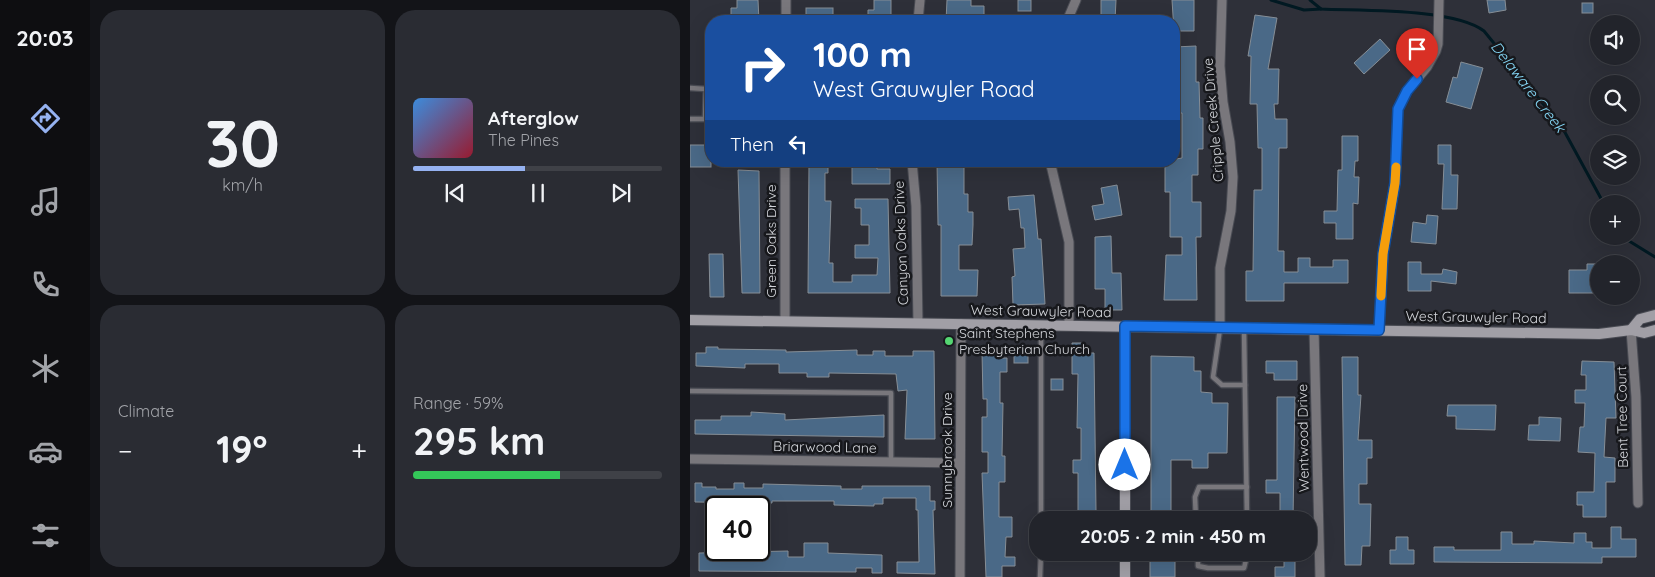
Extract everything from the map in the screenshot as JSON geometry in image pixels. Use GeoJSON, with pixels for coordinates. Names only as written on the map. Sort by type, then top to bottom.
{"type":"FeatureCollection","features":[{"type":"Feature","properties":{"kind":"main road","name":"West Grauwyler Road"},"geometry":{"type":"LineString","coordinates":[[1631,330],[1640,319],[1655,315]]}},
{"type":"Feature","properties":{"kind":"main road","name":"West Grauwyler Road"},"geometry":{"type":"LineString","coordinates":[[690,320],[1599,334],[1631,330],[1644,333],[1655,330]]}},
{"type":"Feature","properties":{"kind":"main road"},"geometry":{"type":"LineString","coordinates":[[1125,326],[1125,511]]}},
{"type":"Feature","properties":{"kind":"main road"},"geometry":{"type":"LineString","coordinates":[[1125,561],[1125,577]]}},
{"type":"Feature","properties":{"kind":"street"},"geometry":{"type":"LineString","coordinates":[[786,0],[786,15]]}},
{"type":"Feature","properties":{"kind":"street"},"geometry":{"type":"LineString","coordinates":[[919,15],[920,0]]}},
{"type":"Feature","properties":{"kind":"street"},"geometry":{"type":"LineString","coordinates":[[1070,15],[1076,0]]}},
{"type":"Feature","properties":{"kind":"street","name":"Cripple Creek Drive"},"geometry":{"type":"LineString","coordinates":[[1220,327],[1220,268],[1231,211],[1233,177],[1220,66],[1222,0]]}},
{"type":"Feature","properties":{"kind":"street"},"geometry":{"type":"LineString","coordinates":[[1379,330],[1383,254],[1395,183],[1398,109],[1407,91],[1427,67],[1436,51],[1439,3]]}},
{"type":"Feature","properties":{"kind":"street","name":"Green Oaks Drive"},"geometry":{"type":"LineString","coordinates":[[785,167],[785,321]]}},
{"type":"Feature","properties":{"kind":"street","name":"Canyon Oaks Drive"},"geometry":{"type":"LineString","coordinates":[[913,167],[916,206],[918,323]]}},
{"type":"Feature","properties":{"kind":"street"},"geometry":{"type":"LineString","coordinates":[[1052,167],[1069,235],[1069,325]]}},
{"type":"Feature","properties":{"kind":"street","name":"Sunnybrook Drive"},"geometry":{"type":"LineString","coordinates":[[960,577],[961,324]]}},
{"type":"Feature","properties":{"kind":"street","name":"Wentwood Drive"},"geometry":{"type":"LineString","coordinates":[[1314,329],[1320,577]]}},
{"type":"Feature","properties":{"kind":"street","name":"Bent Tree Court"},"geometry":{"type":"LineString","coordinates":[[1631,330],[1636,397],[1638,503]]}},
{"type":"Feature","properties":{"kind":"street","name":"Briarwood Lane"},"geometry":{"type":"LineString","coordinates":[[690,459],[960,464]]}},
{"type":"Feature","properties":{"kind":"lane"},"geometry":{"type":"LineString","coordinates":[[690,88],[705,89]]}},
{"type":"Feature","properties":{"kind":"lane"},"geometry":{"type":"LineString","coordinates":[[690,119],[705,119]]}},
{"type":"Feature","properties":{"kind":"lane"},"geometry":{"type":"LineString","coordinates":[[1041,325],[1041,511]]}},
{"type":"Feature","properties":{"kind":"lane"},"geometry":{"type":"LineString","coordinates":[[1220,327],[1213,377],[1222,385],[1245,384]]}},
{"type":"Feature","properties":{"kind":"lane"},"geometry":{"type":"LineString","coordinates":[[1244,328],[1247,511]]}},
{"type":"Feature","properties":{"kind":"lane"},"geometry":{"type":"LineString","coordinates":[[690,391],[891,393],[891,462]]}},
{"type":"Feature","properties":{"kind":"lane"},"geometry":{"type":"LineString","coordinates":[[1196,511],[1195,497],[1200,487],[1247,487]]}},
{"type":"Feature","properties":{"kind":"lane"},"geometry":{"type":"LineString","coordinates":[[1040,561],[1040,577]]}},
{"type":"Feature","properties":{"kind":"lane"},"geometry":{"type":"LineString","coordinates":[[1198,561],[1198,566],[1208,568],[1244,568],[1246,561]]}},
{"type":"Feature","properties":{"kind":"building"},"geometry":{"type":"Polygon","coordinates":[[[737,0],[758,0],[759,15],[731,15],[731,8],[737,8],[737,0]]]}},
{"type":"Feature","properties":{"kind":"building"},"geometry":{"type":"Polygon","coordinates":[[[874,0],[891,0],[891,15],[868,15],[868,10],[874,10],[874,0]]]}},
{"type":"Feature","properties":{"kind":"building"},"geometry":{"type":"Polygon","coordinates":[[[947,0],[971,0],[971,6],[984,6],[984,15],[946,15],[947,0]]]}},
{"type":"Feature","properties":{"kind":"building"},"geometry":{"type":"Polygon","coordinates":[[[1018,0],[1031,0],[1031,11],[1018,11],[1018,0]]]}},
{"type":"Feature","properties":{"kind":"building"},"geometry":{"type":"Polygon","coordinates":[[[1101,0],[1116,0],[1115,15],[1101,15],[1101,0]]]}},
{"type":"Feature","properties":{"kind":"building"},"geometry":{"type":"Polygon","coordinates":[[[1172,0],[1194,0],[1194,31],[1180,31],[1180,15],[1173,15],[1172,0]]]}},
{"type":"Feature","properties":{"kind":"building"},"geometry":{"type":"Polygon","coordinates":[[[1487,0],[1505,0],[1506,10],[1489,13],[1487,0]]]}},
{"type":"Feature","properties":{"kind":"building"},"geometry":{"type":"Polygon","coordinates":[[[1582,3],[1593,3],[1593,13],[1582,13],[1582,3]]]}},
{"type":"Feature","properties":{"kind":"building"},"geometry":{"type":"Polygon","coordinates":[[[806,8],[833,8],[833,15],[806,15],[806,8]]]}},
{"type":"Feature","properties":{"kind":"building"},"geometry":{"type":"Polygon","coordinates":[[[1255,15],[1277,18],[1268,69],[1279,69],[1278,104],[1274,104],[1275,119],[1287,119],[1287,148],[1279,148],[1278,251],[1284,251],[1284,272],[1298,272],[1298,258],[1310,258],[1310,267],[1333,267],[1333,260],[1348,260],[1348,283],[1284,283],[1284,301],[1246,301],[1246,271],[1253,271],[1254,190],[1262,190],[1262,148],[1258,148],[1257,104],[1250,104],[1251,56],[1248,56],[1255,15]]]}},
{"type":"Feature","properties":{"kind":"building"},"geometry":{"type":"Polygon","coordinates":[[[1380,39],[1390,50],[1364,74],[1354,63],[1380,39]]]}},
{"type":"Feature","properties":{"kind":"building"},"geometry":{"type":"Polygon","coordinates":[[[1196,46],[1196,82],[1199,82],[1200,118],[1203,118],[1203,149],[1198,149],[1198,175],[1192,175],[1192,202],[1201,202],[1201,237],[1196,237],[1197,300],[1164,300],[1166,255],[1182,255],[1182,237],[1170,237],[1170,192],[1165,192],[1165,167],[1180,167],[1180,158],[1182,158],[1180,47],[1196,46]]]}},
{"type":"Feature","properties":{"kind":"building"},"geometry":{"type":"Polygon","coordinates":[[[1461,62],[1483,68],[1471,109],[1446,102],[1453,77],[1457,78],[1461,62]]]}},
{"type":"Feature","properties":{"kind":"building"},"geometry":{"type":"Polygon","coordinates":[[[1342,136],[1358,136],[1358,161],[1355,161],[1354,177],[1359,177],[1358,204],[1353,203],[1353,239],[1336,239],[1336,223],[1324,223],[1324,211],[1337,211],[1338,170],[1342,170],[1342,136]]]}},
{"type":"Feature","properties":{"kind":"building"},"geometry":{"type":"Polygon","coordinates":[[[690,145],[705,145],[705,167],[690,167],[690,145]]]}},
{"type":"Feature","properties":{"kind":"building"},"geometry":{"type":"Polygon","coordinates":[[[1438,145],[1451,145],[1451,175],[1458,175],[1457,209],[1442,209],[1444,164],[1438,164],[1438,145]]]}},
{"type":"Feature","properties":{"kind":"building"},"geometry":{"type":"Polygon","coordinates":[[[809,167],[828,167],[828,173],[825,173],[825,201],[831,201],[829,263],[833,263],[833,282],[852,282],[852,275],[877,275],[878,258],[855,258],[855,245],[869,245],[869,225],[861,225],[861,208],[855,208],[855,199],[888,199],[890,293],[808,293],[809,167]]]}},
{"type":"Feature","properties":{"kind":"building"},"geometry":{"type":"Polygon","coordinates":[[[852,167],[890,169],[890,184],[852,184],[852,167]]]}},
{"type":"Feature","properties":{"kind":"building"},"geometry":{"type":"Polygon","coordinates":[[[937,167],[964,167],[964,194],[968,194],[968,212],[973,212],[973,225],[972,245],[959,245],[959,270],[978,270],[977,296],[941,296],[941,225],[938,225],[937,167]]]}},
{"type":"Feature","properties":{"kind":"building"},"geometry":{"type":"Polygon","coordinates":[[[738,170],[759,171],[760,293],[742,293],[738,170]]]}},
{"type":"Feature","properties":{"kind":"building"},"geometry":{"type":"Polygon","coordinates":[[[1117,185],[1122,215],[1095,220],[1092,206],[1104,204],[1101,188],[1117,185]]]}},
{"type":"Feature","properties":{"kind":"building"},"geometry":{"type":"Polygon","coordinates":[[[1034,195],[1038,239],[1041,239],[1045,304],[1013,305],[1012,277],[1015,276],[1013,249],[1025,248],[1024,228],[1021,228],[1019,209],[1009,210],[1008,197],[1034,195]]]}},
{"type":"Feature","properties":{"kind":"building"},"geometry":{"type":"Polygon","coordinates":[[[1427,215],[1438,216],[1436,244],[1411,242],[1413,222],[1426,224],[1427,215]]]}},
{"type":"Feature","properties":{"kind":"building"},"geometry":{"type":"Polygon","coordinates":[[[1111,236],[1112,273],[1121,273],[1122,310],[1105,310],[1105,289],[1095,289],[1095,237],[1111,236]]]}},
{"type":"Feature","properties":{"kind":"building"},"geometry":{"type":"Polygon","coordinates":[[[709,254],[723,254],[724,297],[710,297],[709,254]]]}},
{"type":"Feature","properties":{"kind":"building"},"geometry":{"type":"Polygon","coordinates":[[[1408,262],[1421,262],[1421,274],[1442,274],[1443,269],[1457,272],[1456,284],[1431,281],[1431,291],[1408,291],[1408,262]]]}},
{"type":"Feature","properties":{"kind":"building"},"geometry":{"type":"Polygon","coordinates":[[[1587,264],[1590,264],[1590,293],[1569,293],[1569,270],[1587,270],[1587,264]]]}},
{"type":"Feature","properties":{"kind":"building"},"geometry":{"type":"Polygon","coordinates":[[[1072,343],[1084,343],[1084,353],[1094,353],[1096,511],[1078,511],[1078,473],[1073,473],[1073,460],[1081,460],[1081,428],[1077,428],[1078,374],[1072,374],[1072,343]]]}},
{"type":"Feature","properties":{"kind":"building"},"geometry":{"type":"Polygon","coordinates":[[[706,347],[718,347],[718,349],[786,350],[786,352],[857,350],[857,355],[873,355],[873,351],[885,351],[885,356],[913,356],[913,351],[934,351],[935,439],[905,439],[907,390],[898,391],[896,374],[829,373],[829,377],[807,377],[807,373],[779,373],[779,364],[745,364],[745,368],[696,366],[696,353],[706,353],[706,347]]]}},
{"type":"Feature","properties":{"kind":"building"},"geometry":{"type":"Polygon","coordinates":[[[982,352],[999,352],[999,358],[1007,358],[1007,372],[1000,372],[1000,403],[1003,403],[1002,456],[1005,456],[1005,482],[999,482],[999,517],[1012,517],[1012,537],[1006,537],[1005,557],[1015,557],[1015,566],[1002,566],[1002,577],[986,577],[982,473],[988,473],[988,452],[982,452],[982,417],[987,417],[987,399],[983,399],[982,352]]]}},
{"type":"Feature","properties":{"kind":"building"},"geometry":{"type":"Polygon","coordinates":[[[1014,352],[1028,352],[1028,363],[1014,363],[1014,352]]]}},
{"type":"Feature","properties":{"kind":"building"},"geometry":{"type":"Polygon","coordinates":[[[1151,356],[1194,357],[1194,371],[1201,371],[1201,392],[1212,393],[1212,403],[1228,403],[1227,453],[1208,453],[1208,468],[1192,468],[1192,460],[1171,460],[1171,511],[1151,511],[1151,356]]]}},
{"type":"Feature","properties":{"kind":"building"},"geometry":{"type":"Polygon","coordinates":[[[1342,357],[1358,357],[1358,395],[1361,395],[1358,440],[1372,440],[1372,458],[1367,458],[1367,484],[1359,484],[1359,504],[1371,504],[1370,546],[1362,546],[1361,565],[1345,565],[1342,357]]]}},
{"type":"Feature","properties":{"kind":"building"},"geometry":{"type":"Polygon","coordinates":[[[1266,361],[1297,361],[1297,380],[1274,380],[1274,373],[1266,373],[1266,361]]]}},
{"type":"Feature","properties":{"kind":"building"},"geometry":{"type":"Polygon","coordinates":[[[1582,361],[1614,362],[1616,418],[1606,418],[1604,457],[1615,458],[1615,482],[1606,482],[1606,517],[1583,517],[1583,505],[1577,505],[1577,492],[1594,492],[1595,453],[1578,452],[1580,427],[1584,427],[1585,403],[1575,403],[1575,390],[1586,390],[1586,375],[1581,375],[1582,361]]]}},
{"type":"Feature","properties":{"kind":"building"},"geometry":{"type":"Polygon","coordinates":[[[1051,379],[1063,379],[1063,390],[1051,390],[1051,379]]]}},
{"type":"Feature","properties":{"kind":"building"},"geometry":{"type":"Polygon","coordinates":[[[1277,397],[1295,397],[1293,511],[1280,511],[1280,493],[1266,493],[1266,480],[1277,480],[1277,397]]]}},
{"type":"Feature","properties":{"kind":"building"},"geometry":{"type":"Polygon","coordinates":[[[1448,405],[1496,405],[1495,430],[1456,429],[1456,416],[1447,416],[1448,405]]]}},
{"type":"Feature","properties":{"kind":"building"},"geometry":{"type":"Polygon","coordinates":[[[751,412],[785,414],[785,420],[884,415],[884,437],[695,434],[695,420],[721,420],[721,416],[751,416],[751,412]]]}},
{"type":"Feature","properties":{"kind":"building"},"geometry":{"type":"Polygon","coordinates":[[[1539,417],[1561,418],[1560,441],[1528,440],[1529,425],[1539,425],[1539,417]]]}},
{"type":"Feature","properties":{"kind":"building"},"geometry":{"type":"Polygon","coordinates":[[[695,483],[702,483],[702,487],[716,487],[716,489],[734,489],[734,483],[744,483],[744,488],[763,488],[763,484],[841,486],[841,489],[862,489],[862,486],[930,486],[930,501],[935,501],[935,510],[933,510],[935,574],[897,573],[897,562],[919,562],[916,498],[883,498],[883,504],[874,504],[874,506],[834,505],[834,501],[772,501],[770,503],[770,496],[705,496],[705,502],[695,502],[695,483]]]}},
{"type":"Feature","properties":{"kind":"building"},"geometry":{"type":"Polygon","coordinates":[[[1611,527],[1621,527],[1621,539],[1636,539],[1636,557],[1602,557],[1602,563],[1434,562],[1434,547],[1454,547],[1454,550],[1501,550],[1501,532],[1512,532],[1512,544],[1534,544],[1534,541],[1574,543],[1574,533],[1586,533],[1586,542],[1592,542],[1592,548],[1611,548],[1611,527]]]}},
{"type":"Feature","properties":{"kind":"building"},"geometry":{"type":"Polygon","coordinates":[[[1396,537],[1408,537],[1408,550],[1414,550],[1414,564],[1390,564],[1390,550],[1396,550],[1396,537]]]}},
{"type":"Feature","properties":{"kind":"building"},"geometry":{"type":"Polygon","coordinates":[[[804,543],[828,543],[828,553],[882,555],[882,573],[872,573],[872,568],[856,568],[856,572],[699,571],[699,553],[705,553],[705,561],[770,561],[770,551],[788,551],[788,557],[804,557],[804,543]]]}},
{"type":"Feature","properties":{"kind":"building"},"geometry":{"type":"Polygon","coordinates":[[[1150,561],[1175,561],[1175,577],[1150,577],[1150,561]]]}},
{"type":"Feature","properties":{"kind":"building"},"geometry":{"type":"Polygon","coordinates":[[[1284,561],[1295,561],[1295,577],[1275,577],[1275,567],[1284,567],[1284,561]]]}},
{"type":"Feature","properties":{"kind":"waterway"},"geometry":{"type":"LineString","coordinates":[[1271,0],[1304,10],[1321,9]]}},
{"type":"Feature","properties":{"kind":"waterway","name":"Delaware Creek"},"geometry":{"type":"LineString","coordinates":[[1310,0],[1321,9],[1430,14],[1452,18],[1484,31],[1562,127],[1599,195]]}},
{"type":"Feature","properties":{"kind":"waterway","name":"Delaware Creek"},"geometry":{"type":"LineString","coordinates":[[1636,245],[1655,257]]}},
{"type":"Feature","properties":{"kind":"slow traffic"},"geometry":{"type":"LineString","coordinates":[[1381,296],[1383,254],[1396,167]]}},
{"type":"Feature","properties":{"kind":"place","name":"Saint Stephens Presbyterian Church"},"geometry":{"type":"Point","coordinates":[949,341]}},
{"type":"Feature","properties":{"kind":"route"},"geometry":{"type":"LineString","coordinates":[[1125,465],[1125,326],[1379,330],[1383,254],[1395,183],[1398,109],[1407,91],[1417,79]]}}]}
